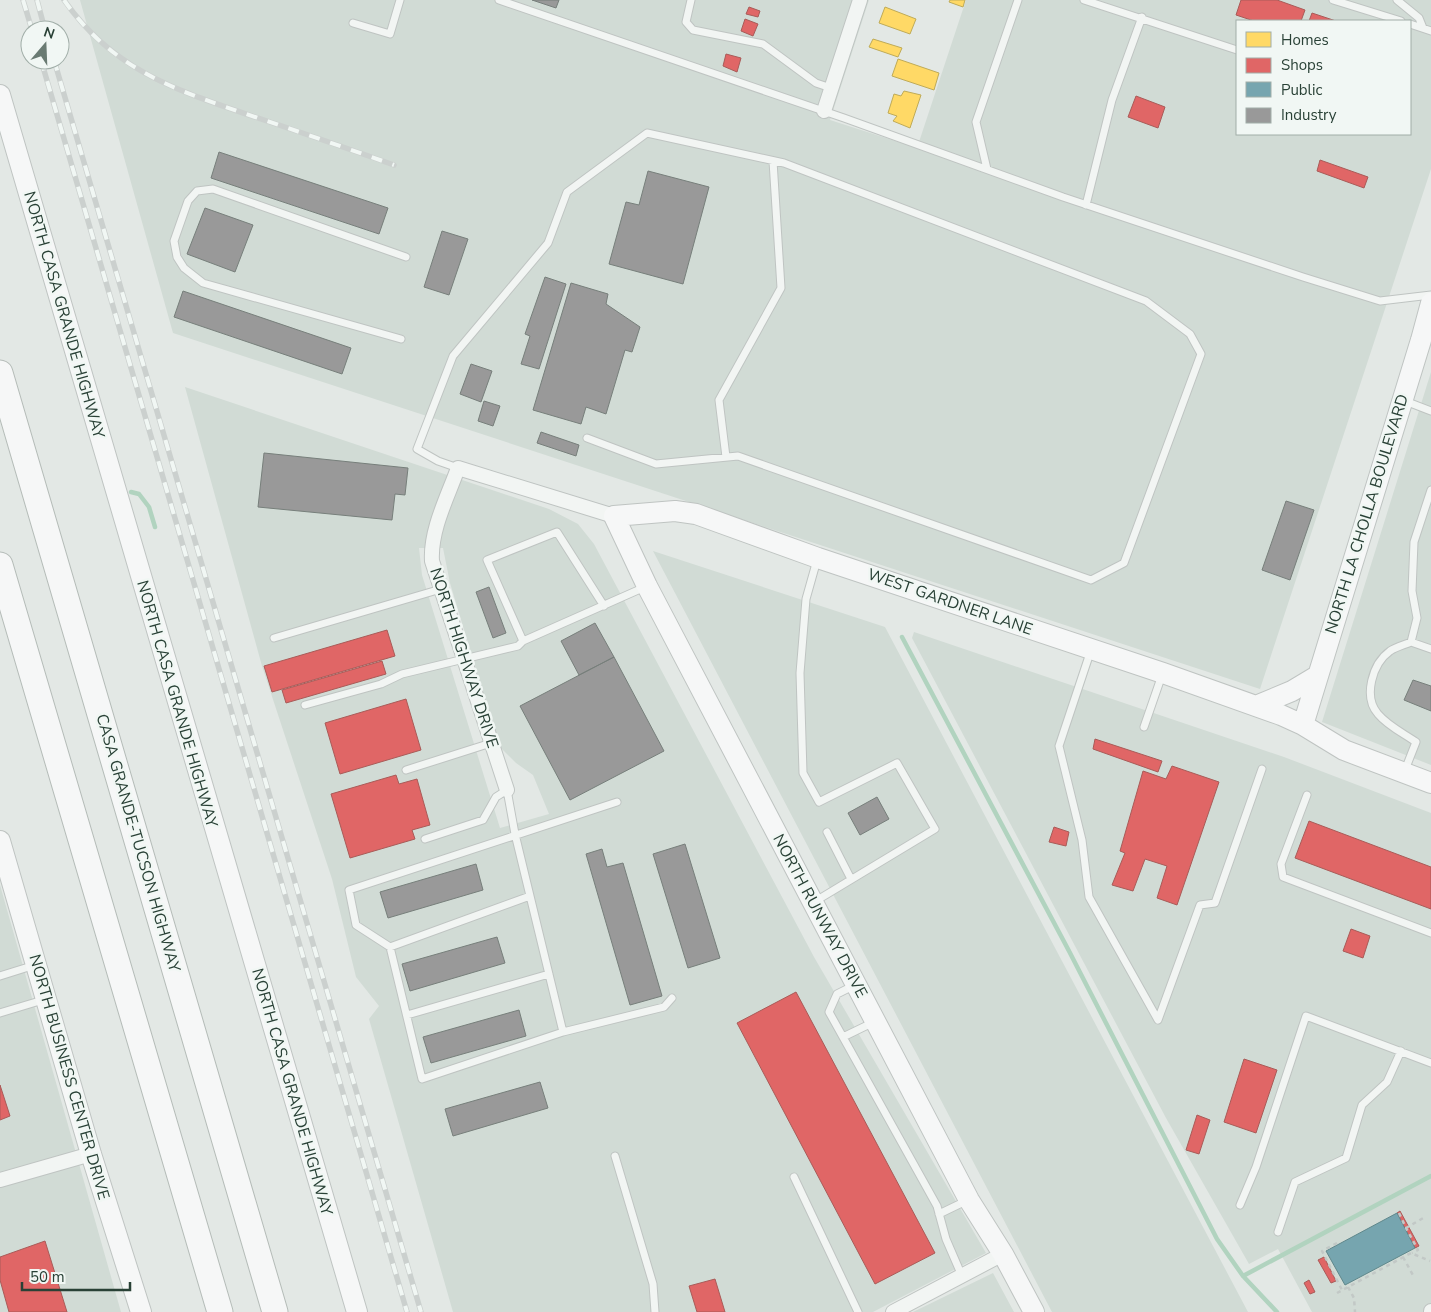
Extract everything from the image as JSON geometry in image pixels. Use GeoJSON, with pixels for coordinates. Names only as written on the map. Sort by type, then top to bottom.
{"type":"FeatureCollection","features":[{"type":"Feature","properties":{"kind":"highway","name":"CASA GRANDE-TUCSON HIGHWAY"},"geometry":{"type":"LineString","coordinates":[[0,373],[275,1312]]}},
{"type":"Feature","properties":{"kind":"highway"},"geometry":{"type":"LineString","coordinates":[[0,564],[220,1312]]}},
{"type":"Feature","properties":{"kind":"street"},"geometry":{"type":"LineString","coordinates":[[824,111],[860,0]]}},
{"type":"Feature","properties":{"kind":"street","name":"NORTH CASA GRANDE HIGHWAY"},"geometry":{"type":"LineString","coordinates":[[0,95],[357,1312]]}},
{"type":"Feature","properties":{"kind":"street","name":"NORTH LA CHOLLA BOULEVARD"},"geometry":{"type":"LineString","coordinates":[[1303,725],[1431,303]]}},
{"type":"Feature","properties":{"kind":"street","name":"WEST GARDNER LANE"},"geometry":{"type":"LineString","coordinates":[[458,468],[614,516],[675,511],[696,514],[818,558],[1163,672],[1256,706],[1303,725],[1344,750],[1431,783]]}},
{"type":"Feature","properties":{"kind":"street","name":"NORTH HIGHWAY DRIVE"},"geometry":{"type":"LineString","coordinates":[[458,468],[431,547],[432,561],[507,790]]}},
{"type":"Feature","properties":{"kind":"street","name":"NORTH RUNWAY DRIVE"},"geometry":{"type":"LineString","coordinates":[[614,516],[647,586],[969,1200],[1003,1254],[1034,1312]]}},
{"type":"Feature","properties":{"kind":"street"},"geometry":{"type":"LineString","coordinates":[[1256,706],[1292,691],[1317,676]]}},
{"type":"Feature","properties":{"kind":"street","name":"NORTH BUSINESS CENTER DRIVE"},"geometry":{"type":"LineString","coordinates":[[0,841],[3,861],[36,964],[91,1154],[140,1312]]}},
{"type":"Feature","properties":{"kind":"street"},"geometry":{"type":"LineString","coordinates":[[0,1180],[91,1154]]}},
{"type":"Feature","properties":{"kind":"street"},"geometry":{"type":"LineString","coordinates":[[893,1312],[1003,1254]]}},
{"type":"Feature","properties":{"kind":"lane"},"geometry":{"type":"LineString","coordinates":[[353,23],[390,34],[400,0]]}},
{"type":"Feature","properties":{"kind":"lane"},"geometry":{"type":"LineString","coordinates":[[499,0],[824,111],[1086,205],[1380,301],[1431,295]]}},
{"type":"Feature","properties":{"kind":"lane"},"geometry":{"type":"LineString","coordinates":[[691,0],[686,22],[693,30],[763,44],[816,83],[831,88]]}},
{"type":"Feature","properties":{"kind":"lane"},"geometry":{"type":"LineString","coordinates":[[987,169],[976,122],[1018,0]]}},
{"type":"Feature","properties":{"kind":"lane"},"geometry":{"type":"LineString","coordinates":[[1084,0],[1142,17],[1236,50]]}},
{"type":"Feature","properties":{"kind":"lane"},"geometry":{"type":"LineString","coordinates":[[1333,0],[1397,20]]}},
{"type":"Feature","properties":{"kind":"lane"},"geometry":{"type":"LineString","coordinates":[[1397,0],[1418,18],[1423,28]]}},
{"type":"Feature","properties":{"kind":"lane"},"geometry":{"type":"LineString","coordinates":[[1086,205],[1112,100],[1142,17]]}},
{"type":"Feature","properties":{"kind":"lane"},"geometry":{"type":"LineString","coordinates":[[1411,24],[1431,31]]}},
{"type":"Feature","properties":{"kind":"lane"},"geometry":{"type":"LineString","coordinates":[[458,468],[438,461],[417,449],[453,356],[548,243],[567,192],[647,133],[784,163],[1146,301],[1190,334],[1201,354],[1124,562],[1091,580],[738,456],[656,464],[587,438]]}},
{"type":"Feature","properties":{"kind":"lane"},"geometry":{"type":"LineString","coordinates":[[726,457],[719,400],[781,288],[773,161]]}},
{"type":"Feature","properties":{"kind":"lane"},"geometry":{"type":"LineString","coordinates":[[401,340],[204,284],[184,268],[177,257],[174,241],[188,201],[197,191],[213,189],[406,257]]}},
{"type":"Feature","properties":{"kind":"lane"},"geometry":{"type":"LineString","coordinates":[[1402,400],[1431,411]]}},
{"type":"Feature","properties":{"kind":"lane"},"geometry":{"type":"LineString","coordinates":[[1411,642],[1417,618],[1412,591],[1414,542],[1431,490]]}},
{"type":"Feature","properties":{"kind":"lane"},"geometry":{"type":"LineString","coordinates":[[524,641],[487,560],[557,532],[604,606]]}},
{"type":"Feature","properties":{"kind":"lane"},"geometry":{"type":"LineString","coordinates":[[813,903],[935,829],[897,763],[820,802],[803,773],[800,663],[806,599],[818,558]]}},
{"type":"Feature","properties":{"kind":"lane"},"geometry":{"type":"LineString","coordinates":[[305,705],[381,684],[402,674],[518,646],[524,641],[647,586]]}},
{"type":"Feature","properties":{"kind":"lane"},"geometry":{"type":"LineString","coordinates":[[274,638],[441,589]]}},
{"type":"Feature","properties":{"kind":"lane"},"geometry":{"type":"LineString","coordinates":[[1404,773],[1416,742],[1378,715],[1370,693],[1376,670],[1390,651],[1411,642],[1431,649]]}},
{"type":"Feature","properties":{"kind":"lane"},"geometry":{"type":"LineString","coordinates":[[1092,650],[1059,746],[1082,840],[1089,897],[1158,1020],[1200,905],[1215,903],[1262,769]]}},
{"type":"Feature","properties":{"kind":"lane"},"geometry":{"type":"LineString","coordinates":[[1144,726],[1163,672]]}},
{"type":"Feature","properties":{"kind":"lane"},"geometry":{"type":"LineString","coordinates":[[406,770],[491,743]]}},
{"type":"Feature","properties":{"kind":"lane"},"geometry":{"type":"LineString","coordinates":[[425,840],[483,820],[496,797],[507,790],[515,834],[564,1032]]}},
{"type":"Feature","properties":{"kind":"lane"},"geometry":{"type":"LineString","coordinates":[[1307,795],[1281,864],[1284,877],[1431,933]]}},
{"type":"Feature","properties":{"kind":"lane"},"geometry":{"type":"LineString","coordinates":[[617,802],[349,890],[356,925],[390,948],[422,1079],[564,1032],[664,1007],[672,998]]}},
{"type":"Feature","properties":{"kind":"lane"},"geometry":{"type":"LineString","coordinates":[[827,832],[851,879]]}},
{"type":"Feature","properties":{"kind":"lane"},"geometry":{"type":"LineString","coordinates":[[390,948],[530,896]]}},
{"type":"Feature","properties":{"kind":"lane"},"geometry":{"type":"LineString","coordinates":[[0,976],[36,964]]}},
{"type":"Feature","properties":{"kind":"lane"},"geometry":{"type":"LineString","coordinates":[[407,1015],[549,974]]}},
{"type":"Feature","properties":{"kind":"lane"},"geometry":{"type":"LineString","coordinates":[[856,984],[837,994],[829,1012],[937,1206],[946,1239],[962,1276]]}},
{"type":"Feature","properties":{"kind":"lane"},"geometry":{"type":"LineString","coordinates":[[0,1013],[46,999]]}},
{"type":"Feature","properties":{"kind":"lane"},"geometry":{"type":"LineString","coordinates":[[1240,1204],[1256,1167],[1306,1016],[1431,1063]]}},
{"type":"Feature","properties":{"kind":"lane"},"geometry":{"type":"LineString","coordinates":[[843,1037],[875,1021]]}},
{"type":"Feature","properties":{"kind":"lane"},"geometry":{"type":"LineString","coordinates":[[1278,1232],[1296,1182],[1346,1158],[1362,1105],[1387,1082],[1401,1051]]}},
{"type":"Feature","properties":{"kind":"lane"},"geometry":{"type":"LineString","coordinates":[[615,1156],[653,1284],[655,1312]]}},
{"type":"Feature","properties":{"kind":"lane"},"geometry":{"type":"LineString","coordinates":[[794,1176],[858,1312]]}},
{"type":"Feature","properties":{"kind":"lane"},"geometry":{"type":"LineString","coordinates":[[939,1214],[969,1200]]}},
{"type":"Feature","properties":{"kind":"path"},"geometry":{"type":"LineString","coordinates":[[1337,1293],[1418,1250],[1399,1213]]}},
{"type":"Feature","properties":{"kind":"path"},"geometry":{"type":"LineString","coordinates":[[1406,1228],[1424,1217]]}},
{"type":"Feature","properties":{"kind":"path"},"geometry":{"type":"LineString","coordinates":[[1337,1243],[1322,1251],[1342,1290]]}},
{"type":"Feature","properties":{"kind":"path"},"geometry":{"type":"LineString","coordinates":[[1411,1253],[1430,1260]]}},
{"type":"Feature","properties":{"kind":"path"},"geometry":{"type":"LineString","coordinates":[[1403,1257],[1414,1277]]}},
{"type":"Feature","properties":{"kind":"path"},"geometry":{"type":"LineString","coordinates":[[1348,1287],[1354,1298],[1355,1312]]}},
{"type":"Feature","properties":{"kind":"shaded area"},"geometry":{"type":"Polygon","coordinates":[[[80,0],[869,0],[830,120],[917,148],[966,0],[1431,0],[1431,169],[1260,689],[173,333],[80,0]]]}},
{"type":"Feature","properties":{"kind":"shaded area"},"geometry":{"type":"Polygon","coordinates":[[[1431,372],[1431,765],[1322,722],[1431,372]]]}},
{"type":"Feature","properties":{"kind":"shaded area"},"geometry":{"type":"Polygon","coordinates":[[[185,387],[549,509],[578,524],[594,544],[814,957],[986,1253],[873,1312],[453,1312],[369,1019],[379,1006],[356,977],[332,879],[262,666],[185,387]],[[419,548],[422,575],[500,828],[549,814],[533,775],[516,763],[499,746],[450,583],[443,548],[419,548]]]}},
{"type":"Feature","properties":{"kind":"shaded area"},"geometry":{"type":"Polygon","coordinates":[[[653,551],[885,627],[1248,1312],[1052,1312],[653,551]]]}},
{"type":"Feature","properties":{"kind":"shaded area"},"geometry":{"type":"Polygon","coordinates":[[[914,632],[1284,757],[1431,813],[1431,1312],[1312,1312],[1278,1249],[1249,1264],[1166,1118],[912,638],[914,632]]]}},
{"type":"Feature","properties":{"kind":"shaded area"},"geometry":{"type":"Polygon","coordinates":[[[0,885],[121,1312],[0,1312],[0,885]]]}},
{"type":"Feature","properties":{"kind":"shaded area"},"geometry":{"type":"Polygon","coordinates":[[[993,1273],[1014,1312],[913,1312],[993,1273]]]}},
{"type":"Feature","properties":{"kind":"building: Homes"},"geometry":{"type":"Polygon","coordinates":[[[950,0],[965,0],[963,7],[949,2],[950,0]]]}},
{"type":"Feature","properties":{"kind":"building: Homes"},"geometry":{"type":"Polygon","coordinates":[[[885,7],[916,19],[910,34],[879,23],[885,7]]]}},
{"type":"Feature","properties":{"kind":"building: Homes"},"geometry":{"type":"Polygon","coordinates":[[[873,39],[902,48],[898,57],[869,47],[873,39]]]}},
{"type":"Feature","properties":{"kind":"building: Homes"},"geometry":{"type":"Polygon","coordinates":[[[898,59],[939,73],[934,90],[892,76],[898,59]]]}},
{"type":"Feature","properties":{"kind":"building: Homes"},"geometry":{"type":"Polygon","coordinates":[[[904,91],[921,95],[910,128],[893,121],[897,116],[888,113],[894,94],[901,96],[904,91]]]}},
{"type":"Feature","properties":{"kind":"building: Shops"},"geometry":{"type":"Polygon","coordinates":[[[1241,0],[1277,0],[1305,10],[1301,20],[1251,20],[1236,15],[1241,0]]]}},
{"type":"Feature","properties":{"kind":"building: Shops"},"geometry":{"type":"Polygon","coordinates":[[[749,7],[760,11],[758,17],[746,14],[749,7]]]}},
{"type":"Feature","properties":{"kind":"building: Shops"},"geometry":{"type":"Polygon","coordinates":[[[1312,13],[1333,20],[1309,20],[1312,13]]]}},
{"type":"Feature","properties":{"kind":"building: Shops"},"geometry":{"type":"Polygon","coordinates":[[[745,19],[758,24],[753,36],[741,31],[745,19]]]}},
{"type":"Feature","properties":{"kind":"building: Shops"},"geometry":{"type":"Polygon","coordinates":[[[726,54],[741,58],[737,72],[723,66],[726,54]]]}},
{"type":"Feature","properties":{"kind":"building: Shops"},"geometry":{"type":"Polygon","coordinates":[[[1136,96],[1165,107],[1158,128],[1128,117],[1136,96]]]}},
{"type":"Feature","properties":{"kind":"building: Shops"},"geometry":{"type":"Polygon","coordinates":[[[1320,160],[1368,177],[1364,188],[1317,171],[1320,160]]]}},
{"type":"Feature","properties":{"kind":"building: Shops"},"geometry":{"type":"Polygon","coordinates":[[[387,630],[395,656],[272,692],[264,666],[387,630]]]}},
{"type":"Feature","properties":{"kind":"building: Shops"},"geometry":{"type":"Polygon","coordinates":[[[382,661],[386,674],[286,703],[282,690],[382,661]]]}},
{"type":"Feature","properties":{"kind":"building: Shops"},"geometry":{"type":"Polygon","coordinates":[[[406,699],[421,750],[340,774],[325,723],[406,699]]]}},
{"type":"Feature","properties":{"kind":"building: Shops"},"geometry":{"type":"Polygon","coordinates":[[[1095,739],[1162,761],[1158,772],[1093,749],[1095,739]]]}},
{"type":"Feature","properties":{"kind":"building: Shops"},"geometry":{"type":"Polygon","coordinates":[[[1172,766],[1219,782],[1177,905],[1157,898],[1167,866],[1145,859],[1133,891],[1112,885],[1125,853],[1120,851],[1143,771],[1166,779],[1172,766]]]}},
{"type":"Feature","properties":{"kind":"building: Shops"},"geometry":{"type":"Polygon","coordinates":[[[396,775],[399,784],[417,779],[430,825],[412,830],[415,839],[350,858],[331,794],[396,775]]]}},
{"type":"Feature","properties":{"kind":"building: Shops"},"geometry":{"type":"Polygon","coordinates":[[[1309,821],[1431,867],[1431,909],[1295,858],[1309,821]]]}},
{"type":"Feature","properties":{"kind":"building: Shops"},"geometry":{"type":"Polygon","coordinates":[[[1054,827],[1069,832],[1066,846],[1049,842],[1054,827]]]}},
{"type":"Feature","properties":{"kind":"building: Shops"},"geometry":{"type":"Polygon","coordinates":[[[1351,929],[1370,936],[1363,958],[1343,951],[1351,929]]]}},
{"type":"Feature","properties":{"kind":"building: Shops"},"geometry":{"type":"Polygon","coordinates":[[[796,992],[935,1253],[875,1284],[737,1023],[796,992]]]}},
{"type":"Feature","properties":{"kind":"building: Shops"},"geometry":{"type":"Polygon","coordinates":[[[1244,1059],[1277,1070],[1256,1133],[1224,1122],[1244,1059]]]}},
{"type":"Feature","properties":{"kind":"building: Shops"},"geometry":{"type":"Polygon","coordinates":[[[0,1085],[10,1116],[0,1120],[0,1085]]]}},
{"type":"Feature","properties":{"kind":"building: Shops"},"geometry":{"type":"Polygon","coordinates":[[[1197,1115],[1210,1120],[1199,1154],[1186,1150],[1197,1115]]]}},
{"type":"Feature","properties":{"kind":"building: Shops"},"geometry":{"type":"Polygon","coordinates":[[[1400,1211],[1419,1246],[1415,1248],[1397,1213],[1400,1211]]]}},
{"type":"Feature","properties":{"kind":"building: Shops"},"geometry":{"type":"Polygon","coordinates":[[[45,1241],[67,1312],[9,1312],[0,1280],[0,1257],[45,1241]]]}},
{"type":"Feature","properties":{"kind":"building: Shops"},"geometry":{"type":"Polygon","coordinates":[[[1324,1257],[1336,1281],[1331,1283],[1318,1260],[1324,1257]]]}},
{"type":"Feature","properties":{"kind":"building: Shops"},"geometry":{"type":"Polygon","coordinates":[[[715,1279],[725,1312],[697,1312],[689,1286],[715,1279]]]}},
{"type":"Feature","properties":{"kind":"building: Shops"},"geometry":{"type":"Polygon","coordinates":[[[1309,1280],[1315,1292],[1310,1294],[1304,1283],[1309,1280]]]}},
{"type":"Feature","properties":{"kind":"building: Public"},"geometry":{"type":"Polygon","coordinates":[[[1397,1213],[1415,1248],[1345,1285],[1326,1251],[1397,1213]]]}},
{"type":"Feature","properties":{"kind":"building: Industry"},"geometry":{"type":"Polygon","coordinates":[[[532,0],[559,0],[556,8],[532,0]]]}},
{"type":"Feature","properties":{"kind":"building: Industry"},"geometry":{"type":"Polygon","coordinates":[[[219,152],[388,208],[379,234],[211,178],[219,152]]]}},
{"type":"Feature","properties":{"kind":"building: Industry"},"geometry":{"type":"Polygon","coordinates":[[[648,171],[709,187],[683,284],[609,264],[626,202],[639,205],[648,171]]]}},
{"type":"Feature","properties":{"kind":"building: Industry"},"geometry":{"type":"Polygon","coordinates":[[[205,208],[253,225],[235,272],[187,254],[205,208]]]}},
{"type":"Feature","properties":{"kind":"building: Industry"},"geometry":{"type":"Polygon","coordinates":[[[442,231],[468,239],[449,295],[424,287],[442,231]]]}},
{"type":"Feature","properties":{"kind":"building: Industry"},"geometry":{"type":"Polygon","coordinates":[[[545,277],[566,284],[539,369],[521,364],[530,336],[525,334],[545,277]]]}},
{"type":"Feature","properties":{"kind":"building: Industry"},"geometry":{"type":"Polygon","coordinates":[[[571,283],[608,294],[606,304],[640,327],[632,352],[625,350],[606,414],[586,407],[581,424],[533,410],[571,283]]]}},
{"type":"Feature","properties":{"kind":"building: Industry"},"geometry":{"type":"Polygon","coordinates":[[[183,291],[351,348],[342,374],[174,317],[183,291]]]}},
{"type":"Feature","properties":{"kind":"building: Industry"},"geometry":{"type":"Polygon","coordinates":[[[471,364],[492,371],[481,402],[460,394],[471,364]]]}},
{"type":"Feature","properties":{"kind":"building: Industry"},"geometry":{"type":"Polygon","coordinates":[[[484,401],[500,406],[493,426],[478,421],[484,401]]]}},
{"type":"Feature","properties":{"kind":"building: Industry"},"geometry":{"type":"Polygon","coordinates":[[[541,432],[579,445],[576,456],[537,443],[541,432]]]}},
{"type":"Feature","properties":{"kind":"building: Industry"},"geometry":{"type":"Polygon","coordinates":[[[264,453],[408,468],[405,495],[395,494],[392,520],[258,507],[264,453]]]}},
{"type":"Feature","properties":{"kind":"building: Industry"},"geometry":{"type":"Polygon","coordinates":[[[1286,501],[1314,510],[1290,580],[1262,570],[1286,501]]]}},
{"type":"Feature","properties":{"kind":"building: Industry"},"geometry":{"type":"Polygon","coordinates":[[[489,587],[506,633],[493,638],[476,592],[489,587]]]}},
{"type":"Feature","properties":{"kind":"building: Industry"},"geometry":{"type":"Polygon","coordinates":[[[595,623],[614,657],[579,675],[561,641],[595,623]]]}},
{"type":"Feature","properties":{"kind":"building: Industry"},"geometry":{"type":"Polygon","coordinates":[[[614,657],[664,751],[570,800],[520,706],[614,657]]]}},
{"type":"Feature","properties":{"kind":"building: Industry"},"geometry":{"type":"Polygon","coordinates":[[[1413,680],[1431,686],[1431,711],[1404,700],[1413,680]]]}},
{"type":"Feature","properties":{"kind":"building: Industry"},"geometry":{"type":"Polygon","coordinates":[[[877,797],[889,819],[860,835],[848,813],[877,797]]]}},
{"type":"Feature","properties":{"kind":"building: Industry"},"geometry":{"type":"Polygon","coordinates":[[[685,844],[720,958],[688,968],[653,854],[685,844]]]}},
{"type":"Feature","properties":{"kind":"building: Industry"},"geometry":{"type":"Polygon","coordinates":[[[602,849],[607,867],[623,863],[662,996],[630,1005],[586,854],[602,849]]]}},
{"type":"Feature","properties":{"kind":"building: Industry"},"geometry":{"type":"Polygon","coordinates":[[[476,864],[483,890],[388,918],[380,892],[476,864]]]}},
{"type":"Feature","properties":{"kind":"building: Industry"},"geometry":{"type":"Polygon","coordinates":[[[497,937],[505,963],[410,991],[402,964],[497,937]]]}},
{"type":"Feature","properties":{"kind":"building: Industry"},"geometry":{"type":"Polygon","coordinates":[[[519,1010],[526,1036],[431,1063],[423,1037],[519,1010]]]}},
{"type":"Feature","properties":{"kind":"building: Industry"},"geometry":{"type":"Polygon","coordinates":[[[540,1082],[548,1108],[453,1136],[445,1109],[540,1082]]]}},
{"type":"Feature","properties":{"kind":"waterway"},"geometry":{"type":"LineString","coordinates":[[131,492],[139,494],[149,507],[155,527]]}},
{"type":"Feature","properties":{"kind":"waterway"},"geometry":{"type":"LineString","coordinates":[[902,637],[1069,951],[1217,1239],[1243,1276],[1277,1312]]}},
{"type":"Feature","properties":{"kind":"waterway"},"geometry":{"type":"LineString","coordinates":[[1243,1276],[1431,1176]]}},
{"type":"Feature","properties":{"kind":"railway"},"geometry":{"type":"LineString","coordinates":[[23,0],[29,20]]}},
{"type":"Feature","properties":{"kind":"railway"},"geometry":{"type":"LineString","coordinates":[[37,0],[42,20]]}},
{"type":"Feature","properties":{"kind":"railway"},"geometry":{"type":"LineString","coordinates":[[64,0],[83,25],[104,45],[150,76],[201,98],[394,165]]}},
{"type":"Feature","properties":{"kind":"railway"},"geometry":{"type":"LineString","coordinates":[[44,70],[407,1312]]}},
{"type":"Feature","properties":{"kind":"railway"},"geometry":{"type":"LineString","coordinates":[[57,70],[421,1312]]}}]}
